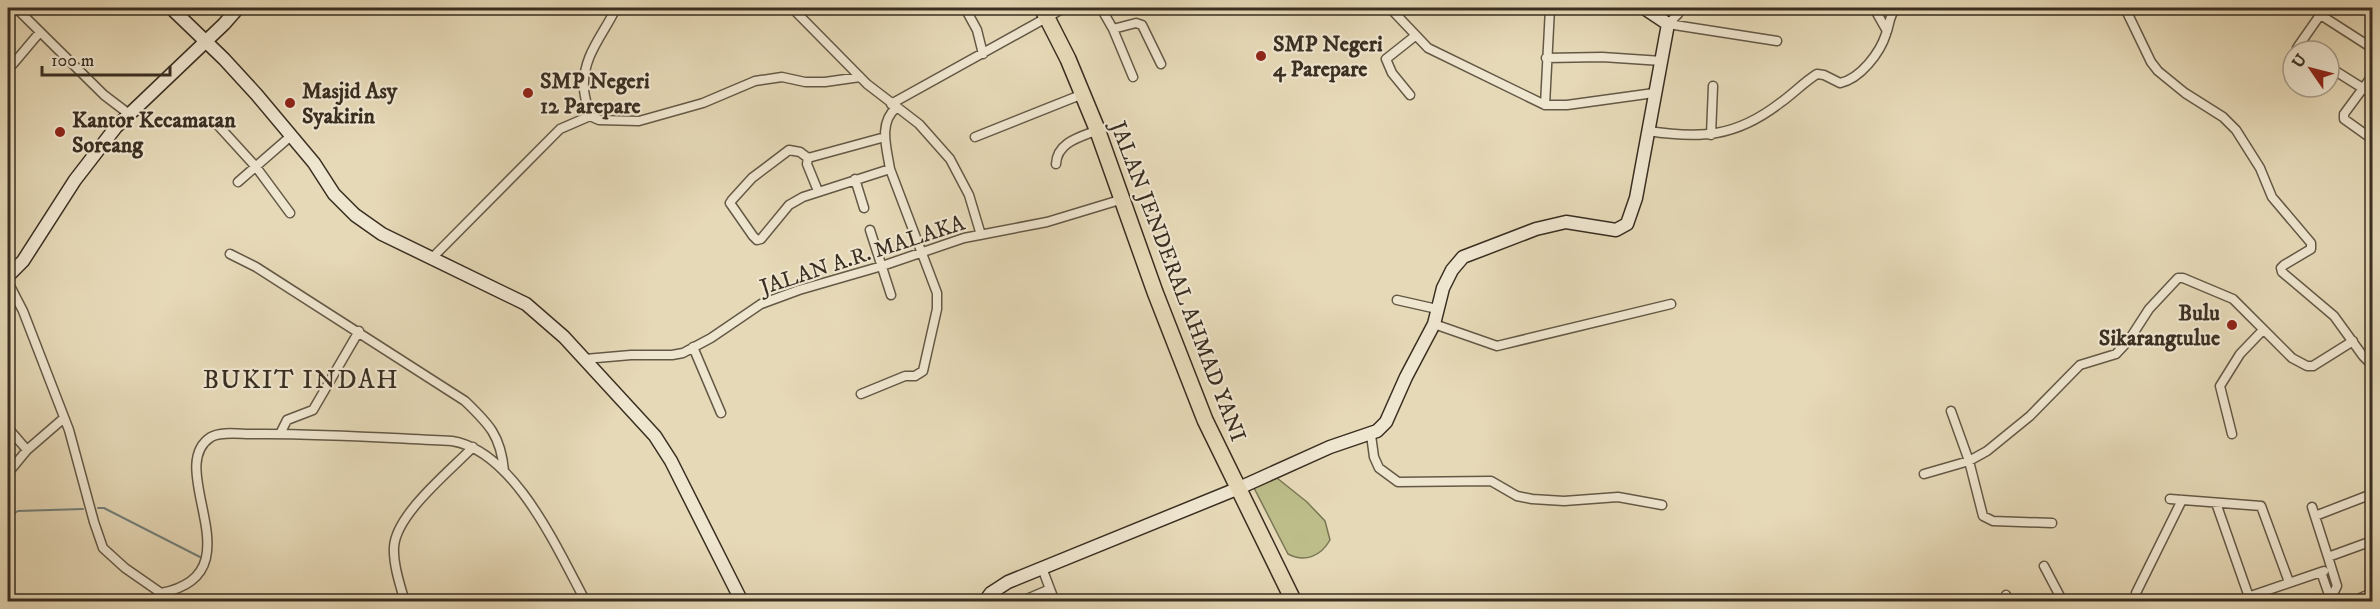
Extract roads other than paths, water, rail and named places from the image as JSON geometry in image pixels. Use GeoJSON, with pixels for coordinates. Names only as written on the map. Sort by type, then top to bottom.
{"type":"FeatureCollection","features":[{"type":"Feature","properties":{"kind":"highway","name":"JALAN JENDERAL AHMAD YANI"},"geometry":{"type":"LineString","coordinates":[[1044,12],[1068,59],[1098,130],[1155,292],[1205,420],[1294,602]]}},
{"type":"Feature","properties":{"kind":"street"},"geometry":{"type":"LineString","coordinates":[[16,8],[104,95],[129,114]]}},
{"type":"Feature","properties":{"kind":"street"},"geometry":{"type":"LineString","coordinates":[[171,8],[224,59],[292,135],[343,205],[382,234],[526,304],[564,337],[655,436],[671,461],[742,602]]}},
{"type":"Feature","properties":{"kind":"street"},"geometry":{"type":"LineString","coordinates":[[8,276],[23,261],[92,157],[129,114],[238,8]]}},
{"type":"Feature","properties":{"kind":"street"},"geometry":{"type":"LineString","coordinates":[[590,116],[584,89],[586,67],[590,54],[616,8]]}},
{"type":"Feature","properties":{"kind":"street"},"geometry":{"type":"LineString","coordinates":[[792,8],[860,77],[919,124],[950,159],[969,195],[981,235]]}},
{"type":"Feature","properties":{"kind":"street"},"geometry":{"type":"LineString","coordinates":[[965,8],[976,30],[983,54]]}},
{"type":"Feature","properties":{"kind":"street"},"geometry":{"type":"LineString","coordinates":[[861,394],[905,376],[919,375],[926,364],[937,309],[937,293],[890,169],[885,137],[887,118],[894,106],[983,54],[1044,12],[1064,8]]}},
{"type":"Feature","properties":{"kind":"street"},"geometry":{"type":"LineString","coordinates":[[1101,8],[1113,28],[1133,77]]}},
{"type":"Feature","properties":{"kind":"street"},"geometry":{"type":"LineString","coordinates":[[1389,8],[1415,36],[1439,54],[1545,105],[1567,105],[1654,93]]}},
{"type":"Feature","properties":{"kind":"street"},"geometry":{"type":"LineString","coordinates":[[1545,105],[1550,8]]}},
{"type":"Feature","properties":{"kind":"street"},"geometry":{"type":"LineString","coordinates":[[1644,8],[1668,24],[1777,41]]}},
{"type":"Feature","properties":{"kind":"street"},"geometry":{"type":"LineString","coordinates":[[984,602],[998,587],[1042,568],[1239,488],[1330,447],[1371,435],[1386,422],[1406,377],[1434,324],[1443,288],[1460,260],[1467,255],[1536,229],[1566,222],[1616,230],[1627,224],[1636,198],[1668,24],[1678,14],[1679,8]]}},
{"type":"Feature","properties":{"kind":"street"},"geometry":{"type":"LineString","coordinates":[[1874,8],[1887,31]]}},
{"type":"Feature","properties":{"kind":"street"},"geometry":{"type":"LineString","coordinates":[[1648,131],[1679,135],[1711,135],[1737,129],[1778,105],[1817,74],[1824,75],[1840,84],[1851,80],[1882,44],[1890,18],[1896,8]]}},
{"type":"Feature","properties":{"kind":"street"},"geometry":{"type":"LineString","coordinates":[[2125,8],[2151,62],[2158,71],[2185,93],[2223,117],[2250,150],[2272,196],[2311,243],[2311,249],[2284,265],[2281,268],[2282,272],[2334,316],[2363,356],[2373,365]]}},
{"type":"Feature","properties":{"kind":"street"},"geometry":{"type":"LineString","coordinates":[[2303,39],[2322,11],[2373,48]]}},
{"type":"Feature","properties":{"kind":"street"},"geometry":{"type":"LineString","coordinates":[[1113,28],[1136,23],[1142,25],[1161,64]]}},
{"type":"Feature","properties":{"kind":"street"},"geometry":{"type":"LineString","coordinates":[[8,65],[13,64],[40,32]]}},
{"type":"Feature","properties":{"kind":"street"},"geometry":{"type":"LineString","coordinates":[[1410,95],[1392,73],[1386,59],[1415,36]]}},
{"type":"Feature","properties":{"kind":"street"},"geometry":{"type":"LineString","coordinates":[[1546,58],[1602,57],[1662,61]]}},
{"type":"Feature","properties":{"kind":"street"},"geometry":{"type":"LineString","coordinates":[[2341,75],[2373,94]]}},
{"type":"Feature","properties":{"kind":"street"},"geometry":{"type":"LineString","coordinates":[[2373,76],[2344,114],[2344,119],[2373,139]]}},
{"type":"Feature","properties":{"kind":"street"},"geometry":{"type":"LineString","coordinates":[[431,259],[560,129],[590,116],[599,120],[639,121],[703,102],[755,81],[782,77],[806,82],[825,82],[860,77]]}},
{"type":"Feature","properties":{"kind":"street"},"geometry":{"type":"LineString","coordinates":[[1711,135],[1713,86]]}},
{"type":"Feature","properties":{"kind":"street"},"geometry":{"type":"LineString","coordinates":[[975,137],[1083,94]]}},
{"type":"Feature","properties":{"kind":"street"},"geometry":{"type":"LineString","coordinates":[[215,122],[256,167],[290,213]]}},
{"type":"Feature","properties":{"kind":"street"},"geometry":{"type":"LineString","coordinates":[[1056,164],[1057,156],[1067,143],[1098,130]]}},
{"type":"Feature","properties":{"kind":"street"},"geometry":{"type":"LineString","coordinates":[[238,182],[292,135]]}},
{"type":"Feature","properties":{"kind":"street"},"geometry":{"type":"LineString","coordinates":[[808,158],[885,137]]}},
{"type":"Feature","properties":{"kind":"street"},"geometry":{"type":"LineString","coordinates":[[808,158],[800,152],[789,150],[752,178],[730,203],[757,240],[761,239],[789,206],[818,191],[890,169]]}},
{"type":"Feature","properties":{"kind":"street"},"geometry":{"type":"LineString","coordinates":[[808,158],[807,164],[818,191]]}},
{"type":"Feature","properties":{"kind":"street"},"geometry":{"type":"LineString","coordinates":[[855,179],[864,208]]}},
{"type":"Feature","properties":{"kind":"street","name":"JALAN A.R. MALAKA"},"geometry":{"type":"LineString","coordinates":[[585,359],[631,355],[672,355],[693,347],[761,304],[799,290],[882,266],[920,251],[964,238],[1047,222],[1123,199]]}},
{"type":"Feature","properties":{"kind":"street"},"geometry":{"type":"LineString","coordinates":[[870,230],[891,295]]}},
{"type":"Feature","properties":{"kind":"street"},"geometry":{"type":"LineString","coordinates":[[230,254],[256,267],[359,331],[465,401],[483,418],[495,435],[502,451],[504,471]]}},
{"type":"Feature","properties":{"kind":"street"},"geometry":{"type":"LineString","coordinates":[[1924,474],[1969,461],[1987,451],[2030,416],[2080,365],[2116,354],[2150,309],[2178,278],[2227,295],[2238,303],[2292,358],[2307,366],[2313,366],[2353,341]]}},
{"type":"Feature","properties":{"kind":"street"},"geometry":{"type":"LineString","coordinates":[[8,283],[23,311],[69,430],[103,548],[170,602]]}},
{"type":"Feature","properties":{"kind":"street"},"geometry":{"type":"LineString","coordinates":[[1397,300],[1437,309]]}},
{"type":"Feature","properties":{"kind":"street"},"geometry":{"type":"LineString","coordinates":[[1434,324],[1497,346],[1671,304]]}},
{"type":"Feature","properties":{"kind":"street"},"geometry":{"type":"LineString","coordinates":[[2232,434],[2220,386],[2240,354],[2264,330]]}},
{"type":"Feature","properties":{"kind":"street"},"geometry":{"type":"LineString","coordinates":[[280,434],[287,420],[313,410],[359,331]]}},
{"type":"Feature","properties":{"kind":"street"},"geometry":{"type":"LineString","coordinates":[[693,347],[721,413]]}},
{"type":"Feature","properties":{"kind":"street"},"geometry":{"type":"LineString","coordinates":[[1951,411],[1969,461],[1983,516],[1993,521],[2052,523]]}},
{"type":"Feature","properties":{"kind":"street"},"geometry":{"type":"LineString","coordinates":[[8,473],[27,450],[64,418]]}},
{"type":"Feature","properties":{"kind":"street"},"geometry":{"type":"LineString","coordinates":[[8,428],[27,450]]}},
{"type":"Feature","properties":{"kind":"street"},"geometry":{"type":"LineString","coordinates":[[161,593],[176,590],[192,581],[198,575],[205,560],[207,527],[197,476],[199,454],[206,442],[212,436],[280,434],[452,441],[473,447],[504,471],[533,507],[586,602]]}},
{"type":"Feature","properties":{"kind":"street"},"geometry":{"type":"LineString","coordinates":[[1371,435],[1374,458],[1379,468],[1398,482],[1491,481],[1517,496],[1532,500],[1564,501],[1618,497],[1662,505]]}},
{"type":"Feature","properties":{"kind":"street"},"geometry":{"type":"LineString","coordinates":[[405,602],[393,551],[396,535],[416,506],[473,447]]}},
{"type":"Feature","properties":{"kind":"street"},"geometry":{"type":"LineString","coordinates":[[2334,598],[2337,586],[2313,512],[2373,494]]}},
{"type":"Feature","properties":{"kind":"street"},"geometry":{"type":"LineString","coordinates":[[2170,499],[2261,506],[2289,582]]}},
{"type":"Feature","properties":{"kind":"street"},"geometry":{"type":"LineString","coordinates":[[2136,593],[2182,500]]}},
{"type":"Feature","properties":{"kind":"street"},"geometry":{"type":"LineString","coordinates":[[2216,503],[2249,597]]}},
{"type":"Feature","properties":{"kind":"street"},"geometry":{"type":"LineString","coordinates":[[2328,557],[2373,541]]}},
{"type":"Feature","properties":{"kind":"street"},"geometry":{"type":"LineString","coordinates":[[2044,566],[2063,602]]}},
{"type":"Feature","properties":{"kind":"street"},"geometry":{"type":"LineString","coordinates":[[1042,568],[1055,602]]}},
{"type":"Feature","properties":{"kind":"street"},"geometry":{"type":"LineString","coordinates":[[2239,600],[2332,568]]}},
{"type":"Feature","properties":{"kind":"street"},"geometry":{"type":"LineString","coordinates":[[2320,572],[2328,592],[2334,598]]}},
{"type":"Feature","properties":{"kind":"street"},"geometry":{"type":"LineString","coordinates":[[1020,602],[1050,589]]}},
{"type":"Feature","properties":{"kind":"street"},"geometry":{"type":"LineString","coordinates":[[2350,602],[2373,593]]}},
{"type":"Feature","properties":{"kind":"waterway"},"geometry":{"type":"LineString","coordinates":[[98,508],[104,508],[200,557]]}},
{"type":"Feature","properties":{"kind":"waterway"},"geometry":{"type":"LineString","coordinates":[[8,517],[18,511],[83,509]]}},
{"type":"Feature","properties":{"kind":"place","name":"SMP Negeri 4 Parepare"},"geometry":{"type":"Point","coordinates":[1261,56]}},
{"type":"Feature","properties":{"kind":"place","name":"SMP Negeri 12 Parepare"},"geometry":{"type":"Point","coordinates":[528,93]}},
{"type":"Feature","properties":{"kind":"place","name":"Masjid Asy Syakirin"},"geometry":{"type":"Point","coordinates":[290,103]}},
{"type":"Feature","properties":{"kind":"place","name":"Kantor Kecamatan Soreang"},"geometry":{"type":"Point","coordinates":[60,132]}},
{"type":"Feature","properties":{"kind":"place","name":"Bulu Sikarangtulue"},"geometry":{"type":"Point","coordinates":[2232,325]}},
{"type":"Feature","properties":{"kind":"district","name":"BUKIT INDAH"},"geometry":{"type":"Point","coordinates":[301,379]}}]}
